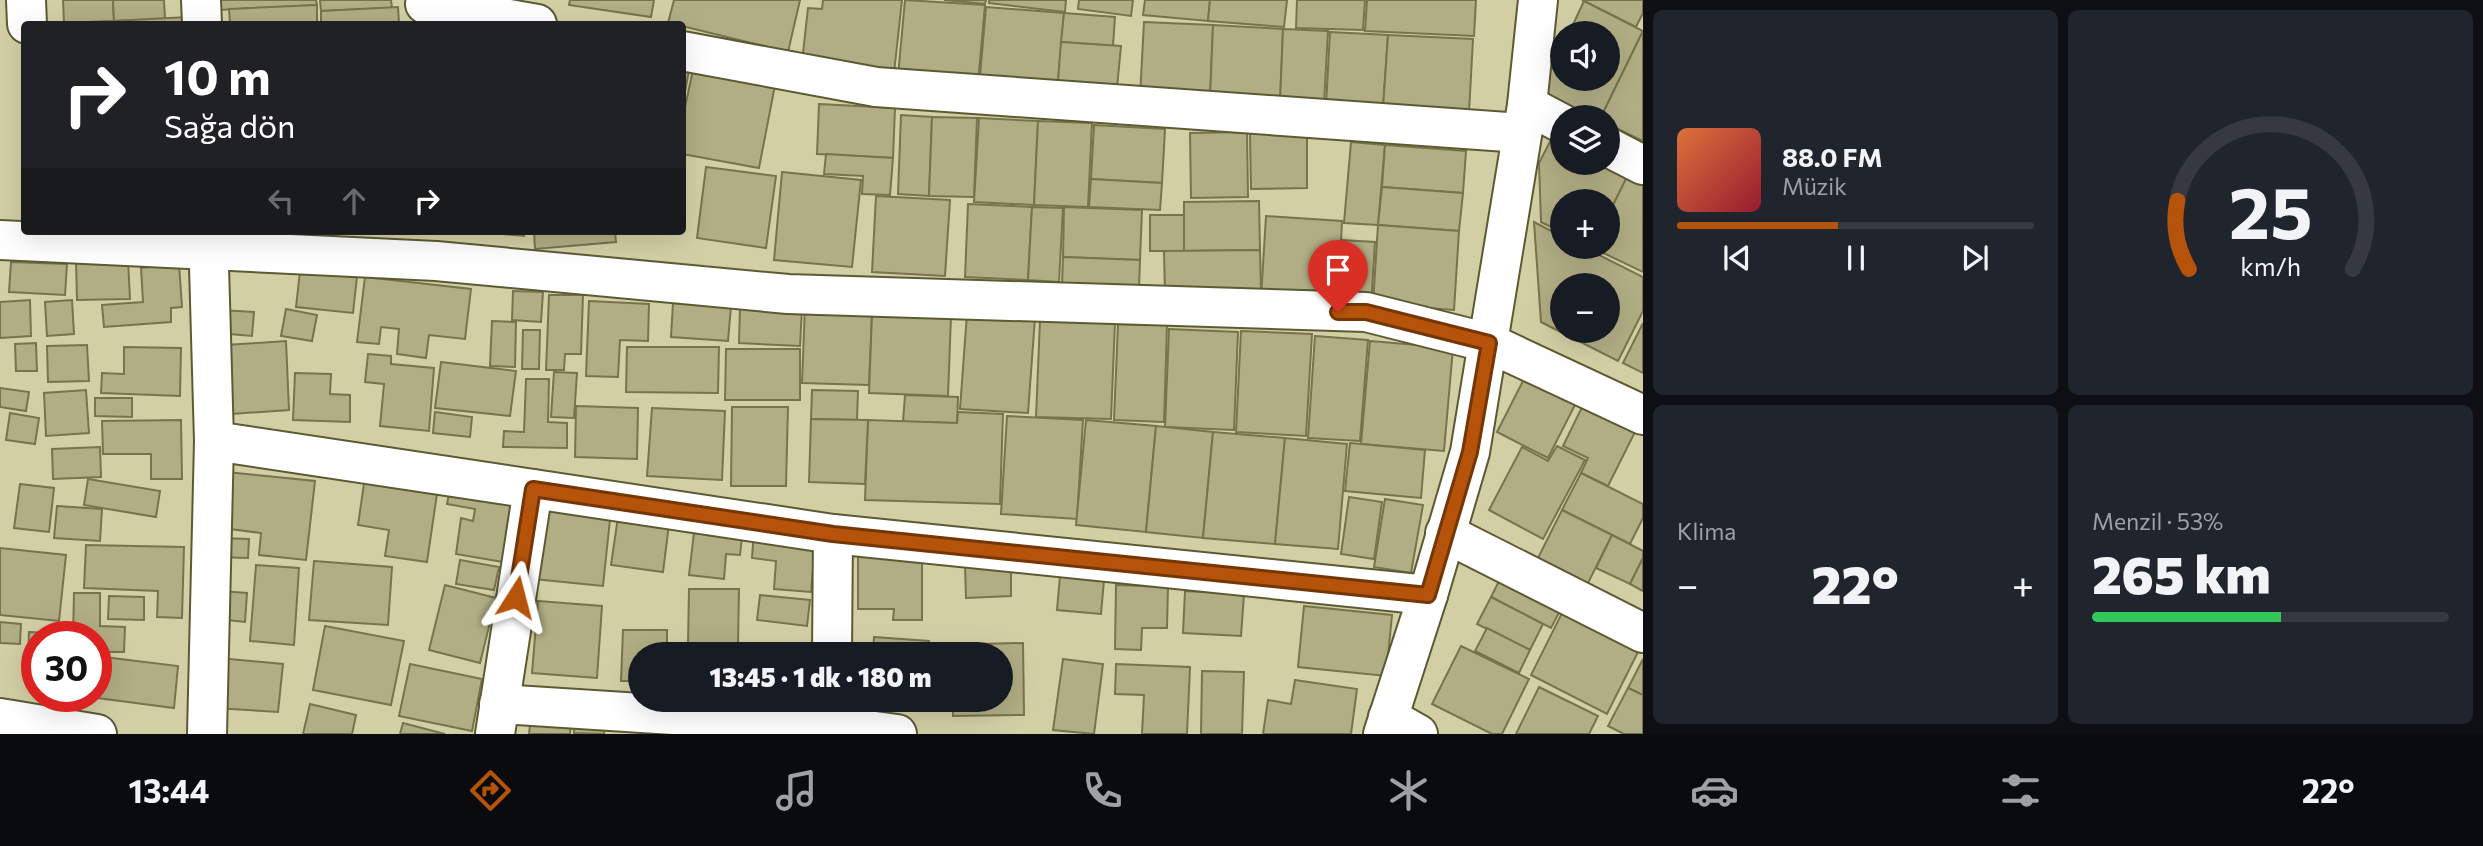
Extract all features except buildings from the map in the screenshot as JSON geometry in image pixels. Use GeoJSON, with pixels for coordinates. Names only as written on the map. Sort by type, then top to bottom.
{"type":"FeatureCollection","features":[{"type":"Feature","properties":{"kind":"street"},"geometry":{"type":"LineString","coordinates":[[26,0],[27,21]]}},
{"type":"Feature","properties":{"kind":"street"},"geometry":{"type":"LineString","coordinates":[[201,0],[202,21]]}},
{"type":"Feature","properties":{"kind":"street"},"geometry":{"type":"LineString","coordinates":[[1396,728],[1428,595],[1470,452],[1524,119],[1538,0]]}},
{"type":"Feature","properties":{"kind":"street"},"geometry":{"type":"LineString","coordinates":[[425,10],[513,21]]}},
{"type":"Feature","properties":{"kind":"street"},"geometry":{"type":"LineString","coordinates":[[686,52],[876,87],[1550,122]]}},
{"type":"Feature","properties":{"kind":"street"},"geometry":{"type":"LineString","coordinates":[[1620,153],[1643,165]]}},
{"type":"Feature","properties":{"kind":"street"},"geometry":{"type":"LineString","coordinates":[[23,238],[435,246],[788,295],[1366,312],[1489,343],[1643,415]]}},
{"type":"Feature","properties":{"kind":"street"},"geometry":{"type":"LineString","coordinates":[[207,734],[214,441],[208,240]]}},
{"type":"Feature","properties":{"kind":"street"},"geometry":{"type":"LineString","coordinates":[[214,441],[833,534],[1428,595]]}},
{"type":"Feature","properties":{"kind":"street"},"geometry":{"type":"LineString","coordinates":[[533,489],[497,719],[831,720],[897,734]]}},
{"type":"Feature","properties":{"kind":"street"},"geometry":{"type":"LineString","coordinates":[[1445,533],[1643,633]]}},
{"type":"Feature","properties":{"kind":"street"},"geometry":{"type":"LineString","coordinates":[[832,642],[833,534]]}},
{"type":"Feature","properties":{"kind":"street"},"geometry":{"type":"LineString","coordinates":[[0,718],[97,734]]}},
{"type":"Feature","properties":{"kind":"route"},"geometry":{"type":"LineString","coordinates":[[516,597],[533,489],[833,534],[1428,595],[1470,452],[1489,343],[1366,312],[1338,312]]}}]}
